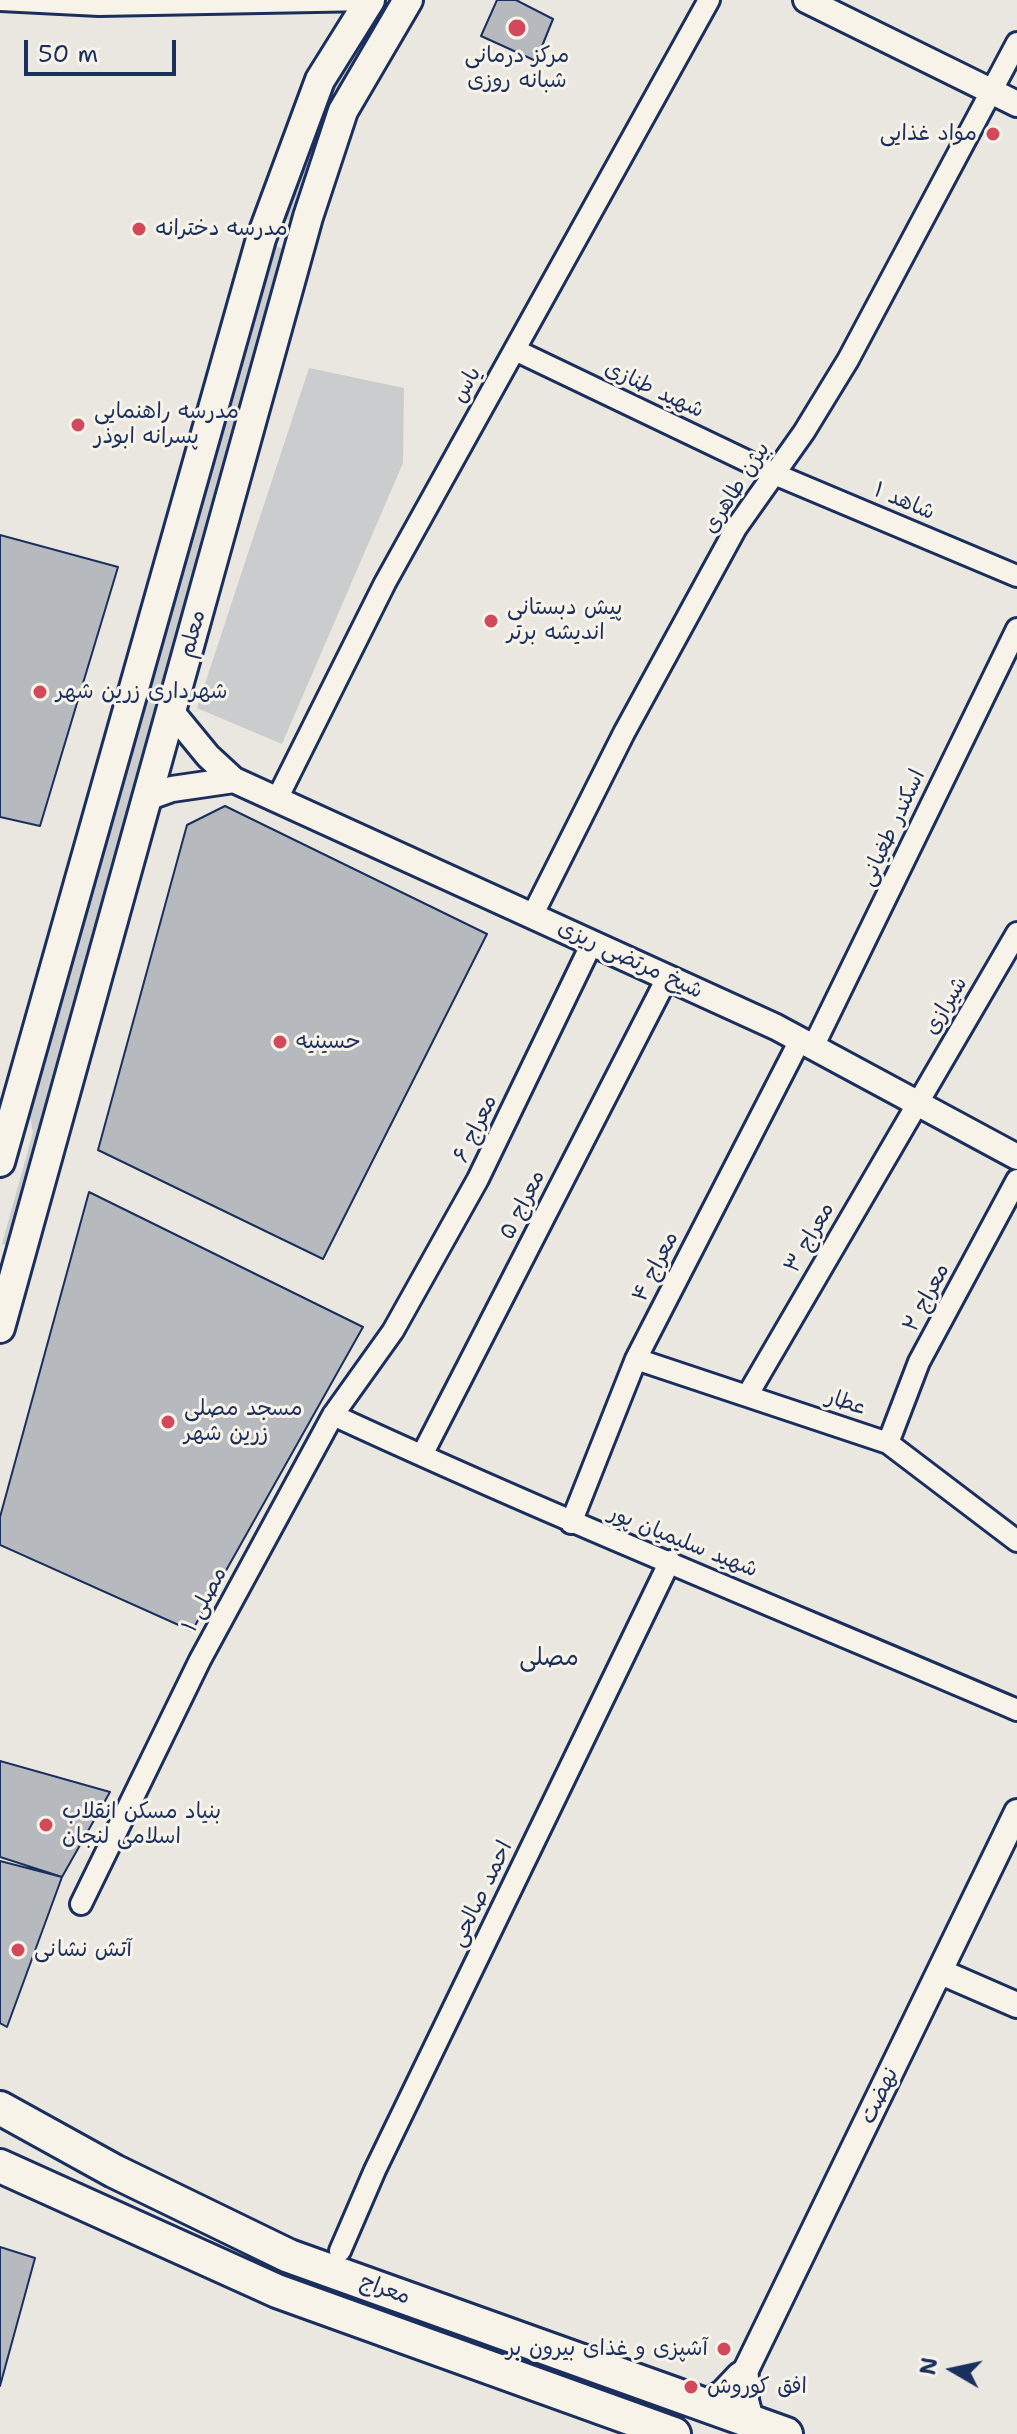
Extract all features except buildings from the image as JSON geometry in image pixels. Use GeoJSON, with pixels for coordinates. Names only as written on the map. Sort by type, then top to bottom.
{"type":"FeatureCollection","features":[{"type":"Feature","properties":{"kind":"main road","name":"معلم"},"geometry":{"type":"LineString","coordinates":[[0,1162],[265,227],[320,80],[370,0]]}},
{"type":"Feature","properties":{"kind":"main road","name":"معلم"},"geometry":{"type":"LineString","coordinates":[[0,1328],[10,1256],[147,798],[302,239],[343,111],[408,0]]}},
{"type":"Feature","properties":{"kind":"main road"},"geometry":{"type":"LineString","coordinates":[[265,227],[302,239]]}},
{"type":"Feature","properties":{"kind":"main road","name":"معراج"},"geometry":{"type":"LineString","coordinates":[[0,2108],[114,2171],[289,2256],[786,2434]]}},
{"type":"Feature","properties":{"kind":"main road","name":"معراج"},"geometry":{"type":"LineString","coordinates":[[2,2168],[277,2291],[674,2434]]}},
{"type":"Feature","properties":{"kind":"main road"},"geometry":{"type":"LineString","coordinates":[[708,2406],[725,2396],[742,2378]]}},
{"type":"Feature","properties":{"kind":"main road"},"geometry":{"type":"LineString","coordinates":[[742,2378],[742,2401],[747,2420]]}},
{"type":"Feature","properties":{"kind":"street"},"geometry":{"type":"LineString","coordinates":[[0,0],[111,5],[370,0]]}},
{"type":"Feature","properties":{"kind":"street","name":"یاس"},"geometry":{"type":"LineString","coordinates":[[277,799],[385,583],[709,0]]}},
{"type":"Feature","properties":{"kind":"street"},"geometry":{"type":"LineString","coordinates":[[813,2],[1017,104]]}},
{"type":"Feature","properties":{"kind":"street","name":"بیژن طاهری"},"geometry":{"type":"LineString","coordinates":[[532,916],[624,733],[736,528],[772,473],[804,432],[848,360],[1017,43]]}},
{"type":"Feature","properties":{"kind":"street","name":"شهید طنازی"},"geometry":{"type":"LineString","coordinates":[[515,350],[772,473]]}},
{"type":"Feature","properties":{"kind":"street","name":"شاهد ۱"},"geometry":{"type":"LineString","coordinates":[[772,473],[1017,576]]}},
{"type":"Feature","properties":{"kind":"street","name":"اسکندر طغیانی"},"geometry":{"type":"LineString","coordinates":[[806,1044],[1017,629]]}},
{"type":"Feature","properties":{"kind":"street","name":"شیخ مرتضی ریزی"},"geometry":{"type":"LineString","coordinates":[[171,711],[208,756],[234,780],[806,1044],[1017,1157]]}},
{"type":"Feature","properties":{"kind":"street"},"geometry":{"type":"LineString","coordinates":[[147,798],[172,789],[234,780]]}},
{"type":"Feature","properties":{"kind":"street","name":"شیرازی"},"geometry":{"type":"LineString","coordinates":[[916,1104],[1017,933]]}},
{"type":"Feature","properties":{"kind":"street","name":"معراج ۶"},"geometry":{"type":"LineString","coordinates":[[393,1331],[478,1179],[592,943]]}},
{"type":"Feature","properties":{"kind":"street","name":"معراج ۵"},"geometry":{"type":"LineString","coordinates":[[422,1455],[667,978]]}},
{"type":"Feature","properties":{"kind":"street","name":"معراج ۴"},"geometry":{"type":"LineString","coordinates":[[571,1523],[636,1359],[806,1044]]}},
{"type":"Feature","properties":{"kind":"street","name":"معراج ۳"},"geometry":{"type":"LineString","coordinates":[[747,1396],[916,1104]]}},
{"type":"Feature","properties":{"kind":"street","name":"معراج ۲"},"geometry":{"type":"LineString","coordinates":[[888,1443],[919,1362],[1017,1180]]}},
{"type":"Feature","properties":{"kind":"street","name":"مصلی ۱"},"geometry":{"type":"LineString","coordinates":[[81,1904],[200,1660],[333,1415],[393,1331]]}},
{"type":"Feature","properties":{"kind":"street","name":"عطار"},"geometry":{"type":"LineString","coordinates":[[636,1359],[888,1443],[1017,1541]]}},
{"type":"Feature","properties":{"kind":"street","name":"شهید سلیمیان پور"},"geometry":{"type":"LineString","coordinates":[[333,1415],[537,1504],[571,1523],[670,1561],[1017,1710]]}},
{"type":"Feature","properties":{"kind":"street","name":"احمد صالحی"},"geometry":{"type":"LineString","coordinates":[[340,2251],[375,2170],[670,1561]]}},
{"type":"Feature","properties":{"kind":"street","name":"نهضت"},"geometry":{"type":"LineString","coordinates":[[742,2378],[1017,1812]]}},
{"type":"Feature","properties":{"kind":"street"},"geometry":{"type":"LineString","coordinates":[[941,1972],[1017,2005]]}},
{"type":"Feature","properties":{"kind":"shaded area"},"geometry":{"type":"Polygon","coordinates":[[[377,0],[393,0],[349,80],[290,221],[278,216],[332,80],[377,0]]]}},
{"type":"Feature","properties":{"kind":"shaded area"},"geometry":{"type":"Polygon","coordinates":[[[272,244],[283,249],[10,1246],[2,1244],[33,1132],[29,1112],[272,244]]]}},
{"type":"Feature","properties":{"kind":"shaded area"},"geometry":{"type":"Polygon","coordinates":[[[309,368],[404,388],[403,463],[282,744],[197,708],[309,368]]]}},
{"type":"Feature","properties":{"kind":"place","name":"مرکز درمانی شبانه روزی"},"geometry":{"type":"Point","coordinates":[517,28]}},
{"type":"Feature","properties":{"kind":"place","name":"مواد غذایی"},"geometry":{"type":"Point","coordinates":[993,134]}},
{"type":"Feature","properties":{"kind":"place","name":"مدرسه دخترانه"},"geometry":{"type":"Point","coordinates":[139,229]}},
{"type":"Feature","properties":{"kind":"place","name":"مدرسه راهنمایی پسرانه ابوذر"},"geometry":{"type":"Point","coordinates":[78,425]}},
{"type":"Feature","properties":{"kind":"place","name":"پیش دبستانی اندیشه برتر"},"geometry":{"type":"Point","coordinates":[491,621]}},
{"type":"Feature","properties":{"kind":"place","name":"شهرداری زرین شهر"},"geometry":{"type":"Point","coordinates":[40,692]}},
{"type":"Feature","properties":{"kind":"place","name":"حسینیه"},"geometry":{"type":"Point","coordinates":[280,1042]}},
{"type":"Feature","properties":{"kind":"place","name":"مسجد مصلی زرین شهر"},"geometry":{"type":"Point","coordinates":[168,1422]}},
{"type":"Feature","properties":{"kind":"place","name":"بنیاد مسکن انقلاب اسلامی لنجان"},"geometry":{"type":"Point","coordinates":[46,1825]}},
{"type":"Feature","properties":{"kind":"place","name":"آتش نشانی"},"geometry":{"type":"Point","coordinates":[18,1950]}},
{"type":"Feature","properties":{"kind":"place","name":"آشپزی و غذای بیرون بر"},"geometry":{"type":"Point","coordinates":[724,2349]}},
{"type":"Feature","properties":{"kind":"place","name":"افق کوروش"},"geometry":{"type":"Point","coordinates":[691,2387]}},
{"type":"Feature","properties":{"kind":"district","name":"مصلی"},"geometry":{"type":"Point","coordinates":[549,1659]}}]}
